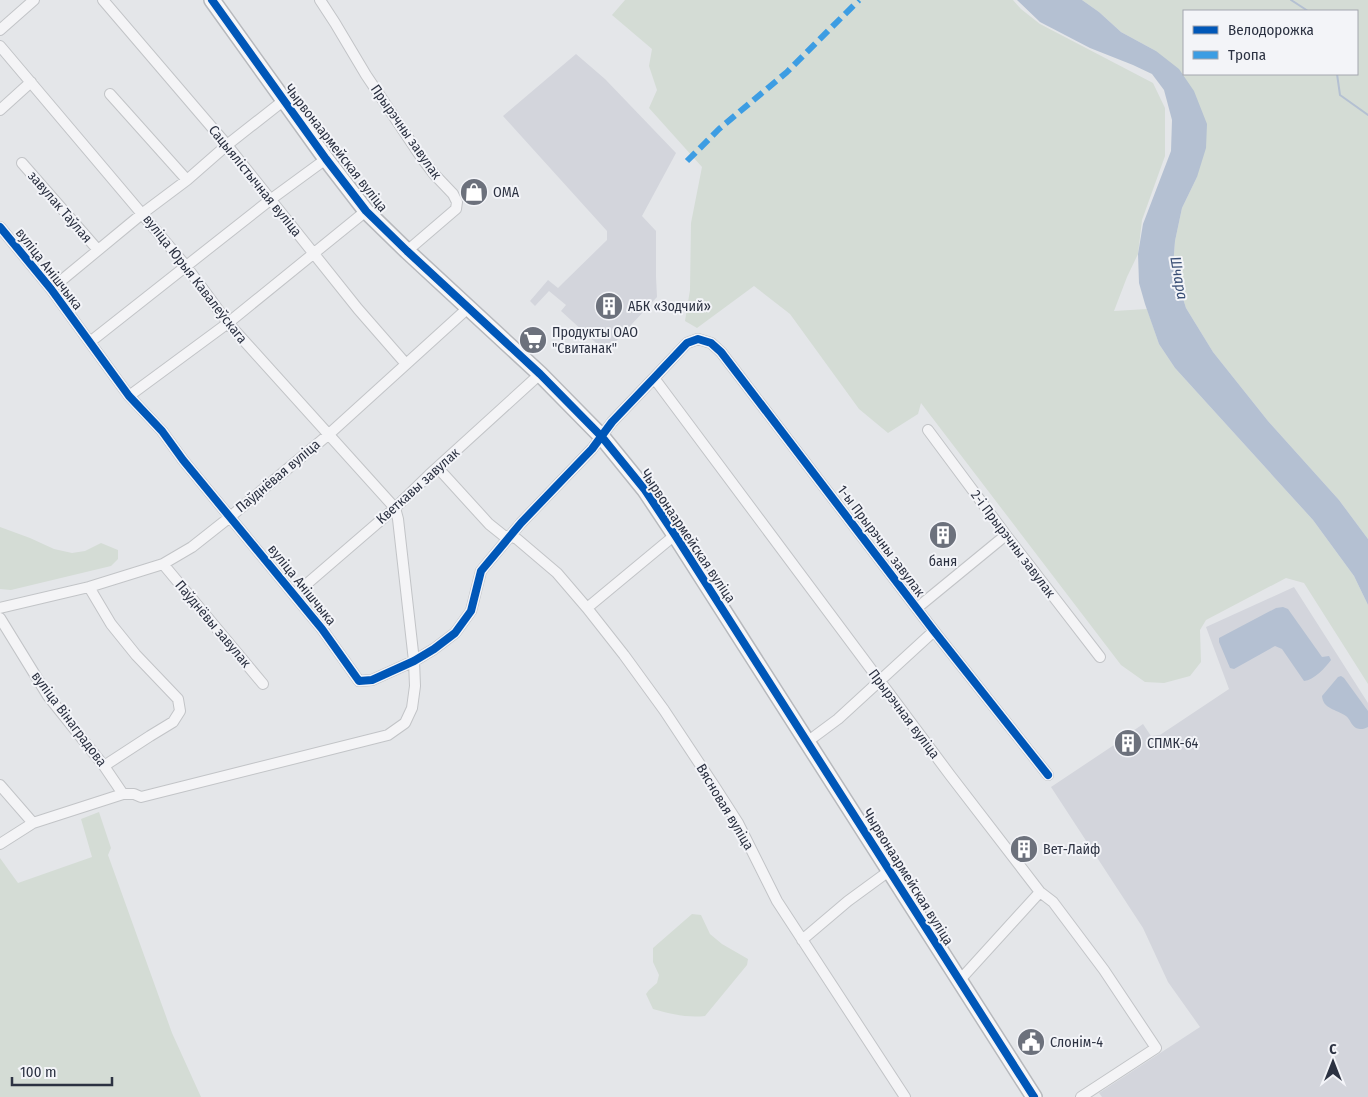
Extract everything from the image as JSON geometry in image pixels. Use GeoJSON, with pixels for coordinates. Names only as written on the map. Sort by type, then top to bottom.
{"type":"FeatureCollection","features":[{"type":"Feature","properties":{"kind":"highway","name":"Чырвонаармейская вуліца"},"geometry":{"type":"LineString","coordinates":[[212,0],[283,101],[366,211],[540,374],[602,437],[645,490],[1034,1097]]}},
{"type":"Feature","properties":{"kind":"street"},"geometry":{"type":"LineString","coordinates":[[0,30],[34,0]]}},
{"type":"Feature","properties":{"kind":"street","name":"Сацыялістычная вуліца"},"geometry":{"type":"LineString","coordinates":[[103,0],[227,145],[358,309],[406,364]]}},
{"type":"Feature","properties":{"kind":"street","name":"Прырэчны завулак"},"geometry":{"type":"LineString","coordinates":[[320,0],[366,75],[421,157],[453,194],[457,202],[456,209],[407,251]]}},
{"type":"Feature","properties":{"kind":"street","name":"вуліца Юрыя Кавалеўскага"},"geometry":{"type":"LineString","coordinates":[[0,46],[143,213],[186,266],[228,323],[395,508]]}},
{"type":"Feature","properties":{"kind":"street"},"geometry":{"type":"LineString","coordinates":[[0,110],[31,82]]}},
{"type":"Feature","properties":{"kind":"street"},"geometry":{"type":"LineString","coordinates":[[110,94],[187,180]]}},
{"type":"Feature","properties":{"kind":"street","name":"завулак Таўлая"},"geometry":{"type":"LineString","coordinates":[[52,289],[143,213],[187,180],[227,145],[283,101]]}},
{"type":"Feature","properties":{"kind":"street"},"geometry":{"type":"LineString","coordinates":[[90,342],[270,200],[326,159]]}},
{"type":"Feature","properties":{"kind":"street","name":"завулак Таўлая"},"geometry":{"type":"LineString","coordinates":[[22,163],[98,250]]}},
{"type":"Feature","properties":{"kind":"street"},"geometry":{"type":"LineString","coordinates":[[129,396],[228,323],[366,211]]}},
{"type":"Feature","properties":{"kind":"street","name":"вуліца Анішчыка"},"geometry":{"type":"LineString","coordinates":[[0,227],[52,289],[129,396],[162,431],[183,460],[322,628],[359,681],[372,680],[414,661],[434,649],[454,633],[471,611],[481,572],[514,538],[521,523],[592,449],[612,422],[687,343]]}},
{"type":"Feature","properties":{"kind":"street","name":"Паўднёвая вуліца"},"geometry":{"type":"LineString","coordinates":[[0,608],[89,587],[163,564],[192,547],[328,434],[468,308]]}},
{"type":"Feature","properties":{"kind":"street","name":"1-ы Прырэчны завулак"},"geometry":{"type":"LineString","coordinates":[[687,343],[698,339],[711,343],[721,352],[934,631],[1048,775]]}},
{"type":"Feature","properties":{"kind":"street","name":"Кветкавы завулак"},"geometry":{"type":"LineString","coordinates":[[294,595],[395,508],[540,374]]}},
{"type":"Feature","properties":{"kind":"street","name":"Прырэчная вуліца"},"geometry":{"type":"LineString","coordinates":[[654,378],[950,775],[1040,892],[1052,902],[1104,970],[1156,1048],[1081,1097]]}},
{"type":"Feature","properties":{"kind":"street","name":"2-і Прырэчны завулак"},"geometry":{"type":"LineString","coordinates":[[928,430],[1006,536],[1100,656]]}},
{"type":"Feature","properties":{"kind":"street","name":"Вясновая вуліца"},"geometry":{"type":"LineString","coordinates":[[438,468],[490,524],[504,536],[514,538],[557,573],[624,655],[716,787],[738,823],[777,901],[905,1097]]}},
{"type":"Feature","properties":{"kind":"street"},"geometry":{"type":"LineString","coordinates":[[0,844],[33,823],[123,794],[134,794],[141,797],[388,735],[405,723],[412,708],[415,686],[414,661],[398,519],[395,508]]}},
{"type":"Feature","properties":{"kind":"street"},"geometry":{"type":"LineString","coordinates":[[587,608],[675,535]]}},
{"type":"Feature","properties":{"kind":"street"},"geometry":{"type":"LineString","coordinates":[[917,608],[1006,536]]}},
{"type":"Feature","properties":{"kind":"street","name":"Паўднёвы завулак"},"geometry":{"type":"LineString","coordinates":[[163,564],[263,684]]}},
{"type":"Feature","properties":{"kind":"street"},"geometry":{"type":"LineString","coordinates":[[89,587],[111,624],[136,655],[178,699],[180,711],[173,722],[104,766]]}},
{"type":"Feature","properties":{"kind":"street","name":"вуліца Вінаградова"},"geometry":{"type":"LineString","coordinates":[[0,618],[48,696],[104,766],[123,794]]}},
{"type":"Feature","properties":{"kind":"street"},"geometry":{"type":"LineString","coordinates":[[807,742],[838,719],[934,631]]}},
{"type":"Feature","properties":{"kind":"street"},"geometry":{"type":"LineString","coordinates":[[0,785],[33,823]]}},
{"type":"Feature","properties":{"kind":"street"},"geometry":{"type":"LineString","coordinates":[[802,940],[848,901],[889,871]]}},
{"type":"Feature","properties":{"kind":"street"},"geometry":{"type":"LineString","coordinates":[[959,980],[1040,892]]}},
{"type":"Feature","properties":{"kind":"shaded area"},"geometry":{"type":"Polygon","coordinates":[[[625,0],[1013,0],[1040,24],[1153,83],[1165,108],[1165,156],[1142,220],[1138,254],[1114,311],[1147,309],[1159,344],[1175,368],[1313,520],[1354,576],[1368,605],[1368,684],[1304,583],[1286,578],[1206,620],[1200,630],[1201,662],[1190,676],[1164,683],[1145,682],[1121,665],[921,403],[918,414],[888,433],[859,409],[790,314],[754,286],[697,328],[685,321],[690,290],[691,223],[702,167],[649,108],[657,90],[649,66],[652,49],[612,15],[625,0]]]}},
{"type":"Feature","properties":{"kind":"shaded area"},"geometry":{"type":"Polygon","coordinates":[[[1082,0],[1368,0],[1368,539],[1339,500],[1268,421],[1213,352],[1186,308],[1173,267],[1175,241],[1182,208],[1197,177],[1156,51],[1121,32],[1099,12],[1082,0]]]}},
{"type":"Feature","properties":{"kind":"shaded area"},"geometry":{"type":"Polygon","coordinates":[[[576,54],[605,79],[676,153],[642,216],[656,231],[657,297],[606,352],[561,311],[566,305],[549,291],[535,306],[530,301],[548,280],[558,288],[607,240],[607,231],[503,116],[576,54]]]}},
{"type":"Feature","properties":{"kind":"shaded area"},"geometry":{"type":"Polygon","coordinates":[[[0,527],[54,549],[72,553],[85,551],[101,543],[118,550],[118,559],[111,566],[11,590],[0,589],[0,527]]]}},
{"type":"Feature","properties":{"kind":"shaded area"},"geometry":{"type":"Polygon","coordinates":[[[1294,587],[1368,703],[1368,1097],[1102,1097],[1099,1093],[1200,1027],[1168,982],[1143,928],[1051,787],[1129,735],[1127,732],[1132,729],[1133,731],[1143,724],[1151,736],[1160,735],[1229,689],[1206,627],[1294,587]]]}},
{"type":"Feature","properties":{"kind":"shaded area"},"geometry":{"type":"Polygon","coordinates":[[[99,812],[111,848],[108,855],[172,1033],[201,1097],[0,1097],[0,858],[18,883],[92,857],[81,819],[99,812]]]}},
{"type":"Feature","properties":{"kind":"shaded area"},"geometry":{"type":"Polygon","coordinates":[[[692,914],[701,915],[710,934],[722,944],[748,959],[747,965],[705,1016],[679,1015],[653,1009],[646,994],[657,983],[659,975],[653,962],[653,948],[692,914]]]}},
{"type":"Feature","properties":{"kind":"water"},"geometry":{"type":"Polygon","coordinates":[[[1017,0],[1082,0],[1099,12],[1121,32],[1156,51],[1179,69],[1194,91],[1207,124],[1206,148],[1197,177],[1182,208],[1175,241],[1173,267],[1186,308],[1213,352],[1268,421],[1339,500],[1368,539],[1368,605],[1354,576],[1313,520],[1175,368],[1159,344],[1139,283],[1138,254],[1143,224],[1171,151],[1172,120],[1164,90],[1152,74],[1090,48],[1040,22],[1017,0]]]}},
{"type":"Feature","properties":{"kind":"water"},"geometry":{"type":"Polygon","coordinates":[[[1283,607],[1288,609],[1322,657],[1329,656],[1331,660],[1326,667],[1315,676],[1304,681],[1282,649],[1275,646],[1234,669],[1230,668],[1219,638],[1276,608],[1283,607]]]}},
{"type":"Feature","properties":{"kind":"water"},"geometry":{"type":"Polygon","coordinates":[[[1341,676],[1368,711],[1368,727],[1356,728],[1346,716],[1325,704],[1322,696],[1341,676]]]}},
{"type":"Feature","properties":{"kind":"waterway"},"geometry":{"type":"LineString","coordinates":[[1291,0],[1306,10]]}},
{"type":"Feature","properties":{"kind":"waterway"},"geometry":{"type":"LineString","coordinates":[[1337,75],[1340,95],[1368,115]]}},
{"type":"Feature","properties":{"kind":"marked path"},"geometry":{"type":"LineString","coordinates":[[687,161],[719,129],[787,72],[859,0]]}},
{"type":"Feature","properties":{"kind":"cycle path"},"geometry":{"type":"LineString","coordinates":[[212,0],[326,159],[366,211],[540,374],[602,437],[645,490],[1034,1097]]}},
{"type":"Feature","properties":{"kind":"cycle path"},"geometry":{"type":"LineString","coordinates":[[0,227],[51,289],[129,396],[162,431],[183,460],[322,629],[359,681],[372,680],[414,661],[455,633],[471,611],[481,571],[521,523],[592,449],[612,422],[687,343],[698,339],[711,343],[721,352],[934,631],[1048,775]]}},
{"type":"Feature","properties":{"kind":"place","name":"ОМА"},"geometry":{"type":"Point","coordinates":[474,192]}},
{"type":"Feature","properties":{"kind":"place","name":"АБК «Зодчий»"},"geometry":{"type":"Point","coordinates":[609,306]}},
{"type":"Feature","properties":{"kind":"place","name":"Продукты ОАО \"Свитанак\""},"geometry":{"type":"Point","coordinates":[533,340]}},
{"type":"Feature","properties":{"kind":"place","name":"баня"},"geometry":{"type":"Point","coordinates":[943,535]}},
{"type":"Feature","properties":{"kind":"place","name":"СПМК-64"},"geometry":{"type":"Point","coordinates":[1128,743]}},
{"type":"Feature","properties":{"kind":"place","name":"Вет-Лайф"},"geometry":{"type":"Point","coordinates":[1024,849]}},
{"type":"Feature","properties":{"kind":"place","name":"Слонім-4"},"geometry":{"type":"Point","coordinates":[1031,1042]}},
{"type":"Feature","properties":{"kind":"water label","name":"Шчара"},"geometry":{"type":"Point","coordinates":[1179,278]}}]}
